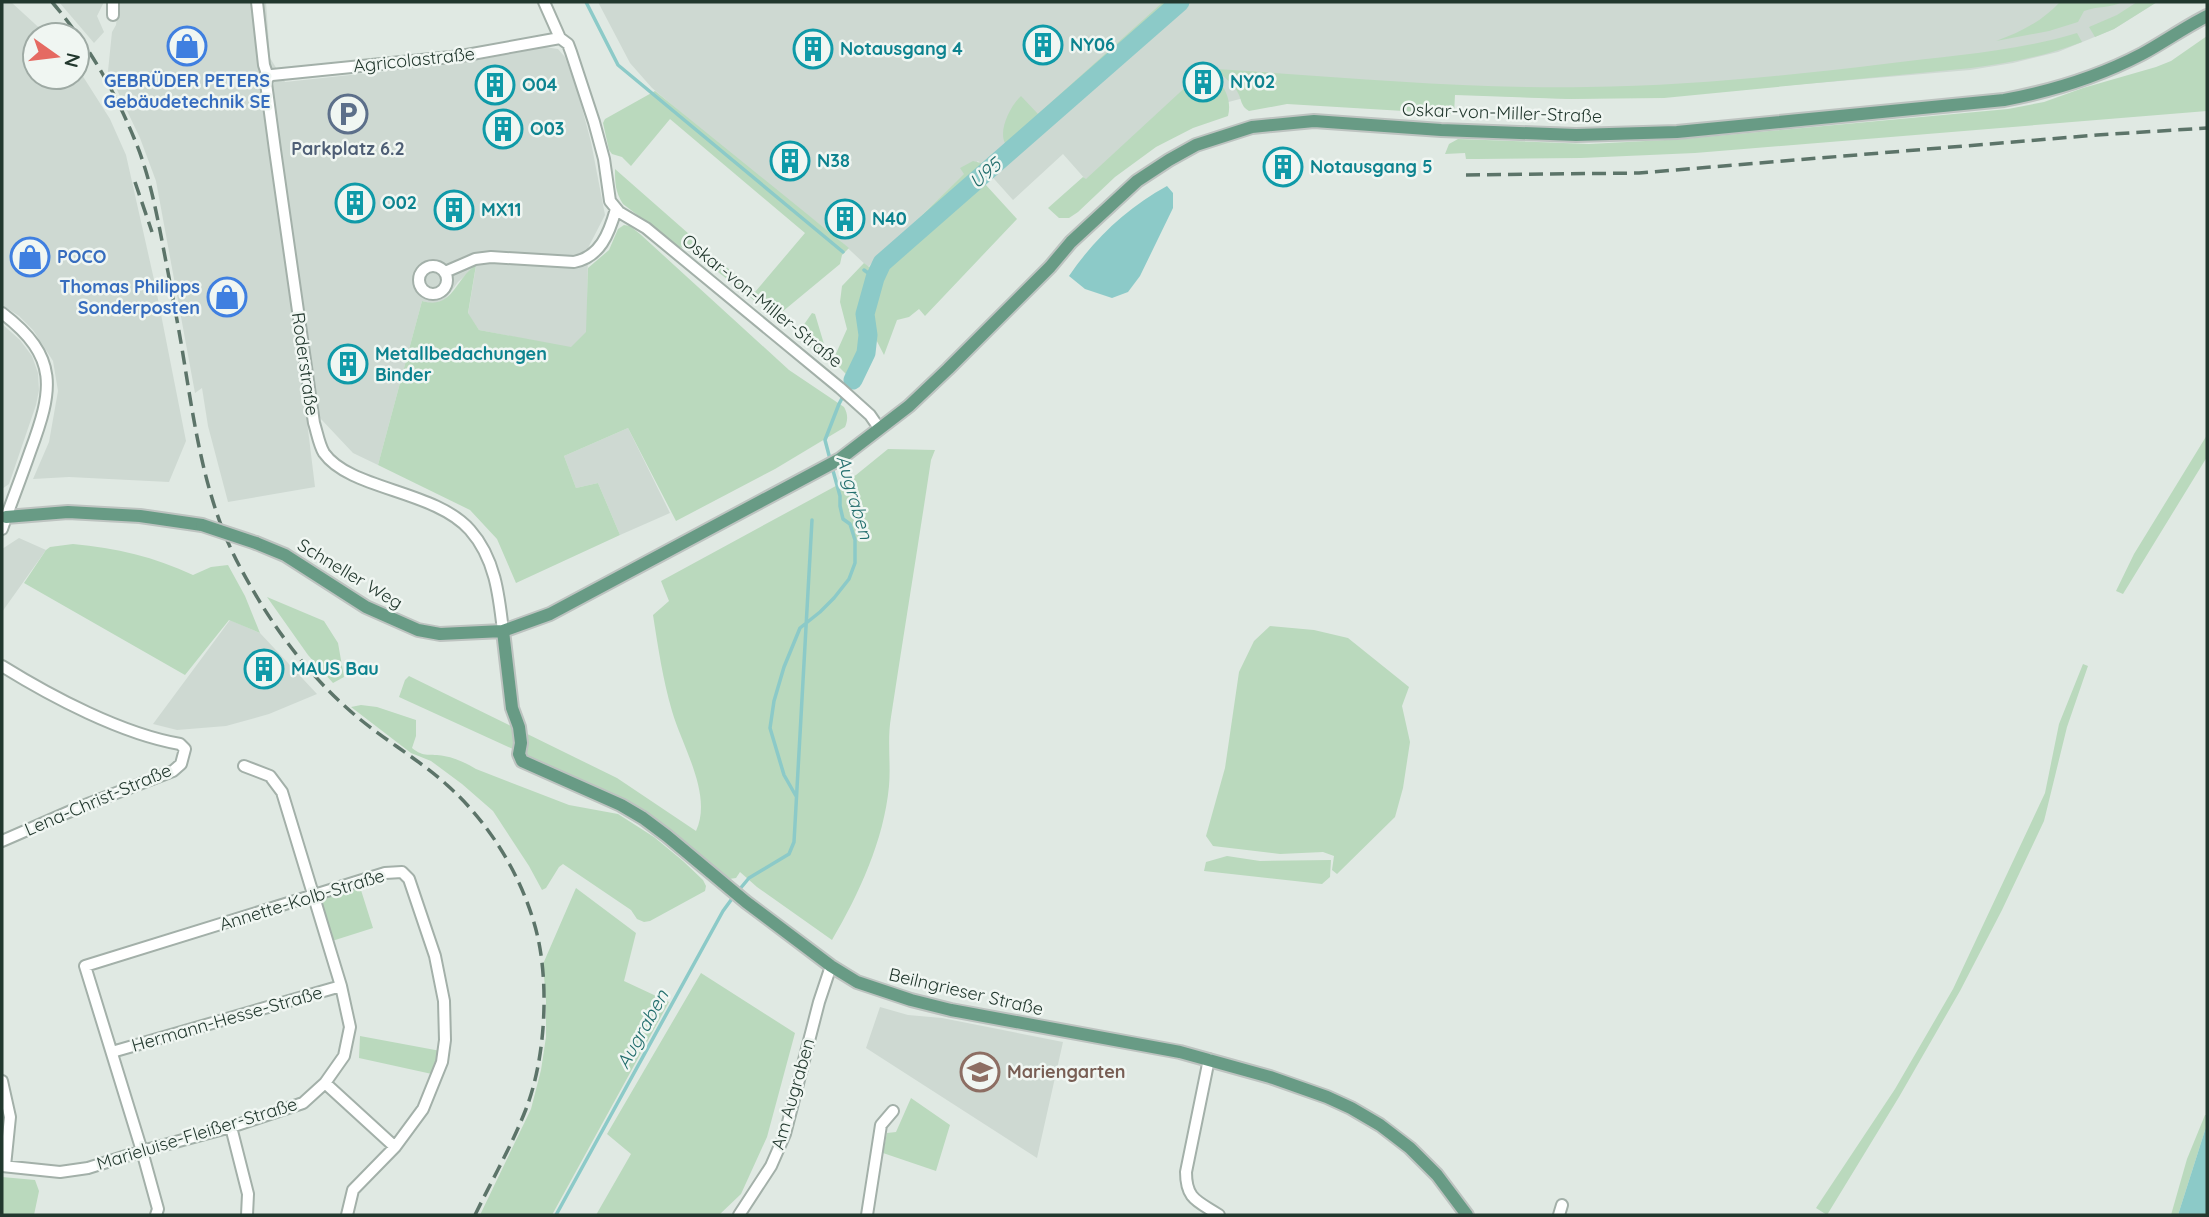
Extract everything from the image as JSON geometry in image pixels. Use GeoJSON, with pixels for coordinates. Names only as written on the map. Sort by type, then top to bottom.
{"type":"FeatureCollection","features":[{"type":"Feature","properties":{"kind":"main road","name":"Oskar-von-Miller-Straße"},"geometry":{"type":"LineString","coordinates":[[879,428],[948,369],[1071,242],[1137,181],[1196,145],[1229,134],[1276,123],[1314,121],[1441,130],[1576,135],[1677,132],[2004,100],[2047,92],[2106,71],[2202,18],[2207,8]]}},
{"type":"Feature","properties":{"kind":"main road","name":"Schneller Weg"},"geometry":{"type":"LineString","coordinates":[[4,523],[68,512],[140,516],[202,525],[285,555],[366,607],[401,624],[440,634],[503,631],[550,614],[823,469],[879,428]]}},
{"type":"Feature","properties":{"kind":"main road","name":"Beilngrieser Straße"},"geometry":{"type":"LineString","coordinates":[[503,631],[512,708],[519,727],[519,754],[522,761],[621,805],[667,836],[746,902],[831,966],[857,982],[924,1004],[1158,1047],[1209,1059],[1327,1097],[1370,1119],[1410,1148],[1437,1175],[1467,1215]]}},
{"type":"Feature","properties":{"kind":"street"},"geometry":{"type":"LineString","coordinates":[[113,15],[114,2]]}},
{"type":"Feature","properties":{"kind":"street","name":"Roderstraße"},"geometry":{"type":"LineString","coordinates":[[257,2],[282,198],[319,442],[325,454],[349,472],[430,502],[461,520],[472,531],[495,575],[503,631]]}},
{"type":"Feature","properties":{"kind":"street"},"geometry":{"type":"LineString","coordinates":[[445,272],[475,259],[491,257],[574,262],[584,260],[593,255],[605,239],[616,209],[610,201],[604,159],[589,104],[568,44],[560,38],[544,2]]}},
{"type":"Feature","properties":{"kind":"street","name":"Agricolastraße"},"geometry":{"type":"LineString","coordinates":[[268,77],[461,56],[560,38]]}},
{"type":"Feature","properties":{"kind":"street","name":"Oskar-von-Miller-Straße"},"geometry":{"type":"LineString","coordinates":[[616,209],[640,224],[840,388],[870,415],[879,428]]}},
{"type":"Feature","properties":{"kind":"street"},"geometry":{"type":"LineString","coordinates":[[2,313],[33,342],[44,363],[48,394],[42,421],[4,523]]}},
{"type":"Feature","properties":{"kind":"street","name":"Lena-Christ-Straße"},"geometry":{"type":"LineString","coordinates":[[2,666],[75,706],[142,733],[182,745],[185,751],[181,764],[173,771],[2,841]]}},
{"type":"Feature","properties":{"kind":"street","name":"Marieluise-Fleißer-Straße"},"geometry":{"type":"LineString","coordinates":[[3,1166],[60,1172],[88,1168],[230,1127],[303,1103],[325,1083],[344,1056],[350,1027],[341,986],[282,792],[270,776],[244,765]]}},
{"type":"Feature","properties":{"kind":"street","name":"Annette-Kolb-Straße"},"geometry":{"type":"LineString","coordinates":[[156,1215],[158,1209],[142,1151],[85,966],[385,873],[402,872],[409,879],[435,956],[445,1012],[442,1062],[423,1109],[395,1147],[353,1190],[347,1215]]}},
{"type":"Feature","properties":{"kind":"street","name":"Am Augraben"},"geometry":{"type":"LineString","coordinates":[[739,1215],[771,1166],[785,1134],[831,966]]}},
{"type":"Feature","properties":{"kind":"street","name":"Hermann-Hesse-Straße"},"geometry":{"type":"LineString","coordinates":[[112,1052],[341,986]]}},
{"type":"Feature","properties":{"kind":"street"},"geometry":{"type":"LineString","coordinates":[[1209,1059],[1186,1172],[1186,1189],[1196,1200],[1219,1215]]}},
{"type":"Feature","properties":{"kind":"street"},"geometry":{"type":"LineString","coordinates":[[2,1081],[10,1117],[3,1166]]}},
{"type":"Feature","properties":{"kind":"street"},"geometry":{"type":"LineString","coordinates":[[325,1083],[395,1147]]}},
{"type":"Feature","properties":{"kind":"street"},"geometry":{"type":"LineString","coordinates":[[867,1215],[881,1125],[893,1111]]}},
{"type":"Feature","properties":{"kind":"street"},"geometry":{"type":"LineString","coordinates":[[230,1127],[248,1194],[247,1215]]}},
{"type":"Feature","properties":{"kind":"shaded area"},"geometry":{"type":"Polygon","coordinates":[[[2,2],[11,2],[32,21],[21,21],[21,91],[91,89],[110,119],[126,155],[186,441],[169,482],[69,477],[33,479],[49,442],[58,391],[53,361],[33,330],[19,316],[2,305],[2,2]]]}},
{"type":"Feature","properties":{"kind":"shaded area"},"geometry":{"type":"Polygon","coordinates":[[[59,2],[104,2],[97,16],[104,32],[94,43],[91,39],[91,21],[75,21],[59,2]]]}},
{"type":"Feature","properties":{"kind":"shaded area"},"geometry":{"type":"Polygon","coordinates":[[[119,2],[266,2],[270,58],[285,82],[462,63],[545,47],[558,49],[565,57],[578,93],[591,142],[605,215],[588,248],[587,332],[571,348],[479,330],[468,314],[476,266],[458,282],[444,301],[433,304],[422,301],[378,465],[353,453],[320,418],[307,421],[315,487],[228,502],[208,426],[202,388],[195,393],[156,181],[140,138],[108,71],[112,32],[116,25],[119,2]]]}},
{"type":"Feature","properties":{"kind":"shaded area"},"geometry":{"type":"Polygon","coordinates":[[[598,2],[2157,2],[2114,29],[2058,52],[1970,70],[1663,96],[1569,99],[1285,87],[1168,118],[1160,112],[1086,180],[1063,154],[1013,200],[978,161],[868,267],[837,238],[741,163],[652,88],[630,63],[598,2]]]}},
{"type":"Feature","properties":{"kind":"shaded area"},"geometry":{"type":"Polygon","coordinates":[[[2,324],[20,340],[32,356],[38,373],[39,390],[9,484],[2,489],[2,324]]]}},
{"type":"Feature","properties":{"kind":"shaded area"},"geometry":{"type":"Polygon","coordinates":[[[628,428],[670,513],[620,535],[598,483],[576,488],[564,456],[628,428]]]}},
{"type":"Feature","properties":{"kind":"shaded area"},"geometry":{"type":"Polygon","coordinates":[[[19,538],[46,550],[2,612],[2,549],[19,538]]]}},
{"type":"Feature","properties":{"kind":"shaded area"},"geometry":{"type":"Polygon","coordinates":[[[230,620],[260,633],[317,694],[269,714],[226,726],[177,730],[153,724],[230,620]]]}},
{"type":"Feature","properties":{"kind":"shaded area","name":"Mariengarten"},"geometry":{"type":"Polygon","coordinates":[[[880,1007],[908,1015],[942,1018],[1063,1042],[1037,1158],[866,1048],[880,1007]]]}},
{"type":"Feature","properties":{"kind":"green space"},"geometry":{"type":"Polygon","coordinates":[[[1163,2],[1191,2],[1016,157],[1006,145],[1003,131],[1013,105],[1021,96],[1038,114],[1163,2]]]}},
{"type":"Feature","properties":{"kind":"green space"},"geometry":{"type":"Polygon","coordinates":[[[2060,2],[2122,2],[2084,11],[2078,22],[2049,31],[1996,41],[2030,26],[2060,2]]]}},
{"type":"Feature","properties":{"kind":"green space"},"geometry":{"type":"Polygon","coordinates":[[[2137,2],[2157,2],[2114,29],[2095,37],[2089,27],[2117,15],[2137,2]]]}},
{"type":"Feature","properties":{"kind":"green space"},"geometry":{"type":"Polygon","coordinates":[[[2077,33],[2082,42],[2068,47],[1971,68],[1664,98],[1569,99],[1455,95],[1454,114],[1287,104],[1249,111],[1235,88],[1216,69],[1495,86],[1662,85],[1957,56],[2030,45],[2077,33]]]}},
{"type":"Feature","properties":{"kind":"green space"},"geometry":{"type":"Polygon","coordinates":[[[2207,36],[2207,111],[1695,153],[1477,159],[1466,159],[1465,153],[1445,154],[1449,144],[1458,139],[1589,144],[1684,139],[2008,109],[2044,102],[2156,67],[2171,61],[2207,36]]]}},
{"type":"Feature","properties":{"kind":"green space"},"geometry":{"type":"Polygon","coordinates":[[[1204,70],[1224,89],[1229,102],[1228,116],[1193,128],[1156,147],[1115,177],[1069,218],[1059,218],[1048,208],[1083,177],[1086,179],[1204,70]]]}},
{"type":"Feature","properties":{"kind":"green space"},"geometry":{"type":"Polygon","coordinates":[[[655,91],[849,248],[842,255],[840,264],[782,312],[773,315],[690,250],[679,247],[620,200],[615,169],[755,292],[805,233],[670,119],[631,166],[622,157],[612,154],[603,123],[605,119],[655,91]]]}},
{"type":"Feature","properties":{"kind":"green space"},"geometry":{"type":"Polygon","coordinates":[[[973,161],[981,163],[992,177],[985,184],[1017,219],[925,316],[919,309],[909,317],[897,320],[884,355],[864,316],[863,353],[850,378],[835,363],[834,358],[847,329],[840,302],[842,286],[864,263],[869,267],[964,174],[960,168],[973,161]]]}},
{"type":"Feature","properties":{"kind":"green space"},"geometry":{"type":"Polygon","coordinates":[[[624,225],[640,234],[789,370],[844,407],[846,424],[775,469],[676,521],[628,428],[564,456],[576,488],[598,483],[620,535],[516,583],[497,539],[470,510],[378,465],[422,301],[432,303],[447,298],[476,265],[468,313],[479,330],[571,347],[586,332],[588,268],[609,250],[618,229],[624,225]]]}},
{"type":"Feature","properties":{"kind":"green space"},"geometry":{"type":"Polygon","coordinates":[[[812,313],[815,314],[824,344],[824,358],[796,336],[812,313]]]}},
{"type":"Feature","properties":{"kind":"green space"},"geometry":{"type":"Polygon","coordinates":[[[2207,435],[2207,457],[2123,594],[2116,591],[2134,554],[2207,435]]]}},
{"type":"Feature","properties":{"kind":"green space"},"geometry":{"type":"Polygon","coordinates":[[[888,449],[935,450],[931,460],[891,717],[889,778],[882,826],[869,866],[832,940],[740,872],[736,878],[729,879],[633,804],[399,697],[409,676],[617,778],[696,831],[701,802],[699,786],[669,699],[653,615],[669,601],[661,581],[856,475],[888,449]]]}},
{"type":"Feature","properties":{"kind":"green space"},"geometry":{"type":"Polygon","coordinates":[[[73,544],[135,554],[193,575],[211,567],[228,565],[245,596],[260,633],[229,620],[185,675],[24,583],[46,550],[73,544]]]}},
{"type":"Feature","properties":{"kind":"green space"},"geometry":{"type":"Polygon","coordinates":[[[267,597],[324,621],[338,643],[344,677],[333,683],[308,655],[267,597]]]}},
{"type":"Feature","properties":{"kind":"green space"},"geometry":{"type":"Polygon","coordinates":[[[1270,626],[1314,630],[1348,638],[1409,687],[1402,706],[1410,742],[1403,788],[1395,817],[1337,874],[1332,870],[1334,856],[1323,852],[1280,854],[1213,846],[1206,836],[1225,768],[1239,672],[1254,641],[1270,626]]]}},
{"type":"Feature","properties":{"kind":"green space"},"geometry":{"type":"Polygon","coordinates":[[[2083,664],[2088,666],[2067,727],[2044,821],[1960,991],[1827,1215],[1816,1208],[1895,1089],[1953,989],[2045,793],[2059,724],[2083,664]]]}},
{"type":"Feature","properties":{"kind":"green space"},"geometry":{"type":"Polygon","coordinates":[[[351,707],[377,707],[416,720],[416,736],[412,748],[420,753],[457,759],[569,805],[618,814],[654,837],[683,861],[703,880],[705,891],[644,922],[637,919],[631,910],[563,864],[542,890],[493,811],[431,761],[411,753],[351,707]]]}},
{"type":"Feature","properties":{"kind":"green space"},"geometry":{"type":"Polygon","coordinates":[[[1227,856],[1260,861],[1331,860],[1330,877],[1322,884],[1204,871],[1206,862],[1227,856]]]}},
{"type":"Feature","properties":{"kind":"green space"},"geometry":{"type":"Polygon","coordinates":[[[360,887],[373,928],[332,941],[319,898],[360,887]]]}},
{"type":"Feature","properties":{"kind":"green space"},"geometry":{"type":"Polygon","coordinates":[[[576,888],[636,933],[624,981],[669,1002],[552,1215],[480,1215],[531,1109],[546,1037],[543,964],[576,888]]]}},
{"type":"Feature","properties":{"kind":"green space"},"geometry":{"type":"Polygon","coordinates":[[[701,973],[795,1033],[767,1137],[741,1194],[719,1215],[596,1215],[631,1154],[607,1134],[701,973]]]}},
{"type":"Feature","properties":{"kind":"green space"},"geometry":{"type":"Polygon","coordinates":[[[360,1036],[446,1052],[441,1076],[359,1058],[360,1036]]]}},
{"type":"Feature","properties":{"kind":"green space"},"geometry":{"type":"Polygon","coordinates":[[[911,1098],[950,1125],[936,1171],[883,1153],[887,1133],[896,1132],[911,1098]]]}},
{"type":"Feature","properties":{"kind":"green space"},"geometry":{"type":"Polygon","coordinates":[[[2205,1115],[2207,1124],[2178,1215],[2171,1215],[2187,1159],[2205,1115]]]}},
{"type":"Feature","properties":{"kind":"green space"},"geometry":{"type":"Polygon","coordinates":[[[2,1177],[35,1180],[39,1191],[34,1215],[2,1215],[2,1177]]]}},
{"type":"Feature","properties":{"kind":"water"},"geometry":{"type":"Polygon","coordinates":[[[1167,186],[1173,193],[1173,208],[1140,276],[1128,292],[1112,298],[1085,289],[1069,276],[1089,249],[1113,225],[1167,186]]]}},
{"type":"Feature","properties":{"kind":"water"},"geometry":{"type":"Polygon","coordinates":[[[2207,1124],[2207,1215],[2178,1215],[2207,1124]]]}},
{"type":"Feature","properties":{"kind":"waterway"},"geometry":{"type":"LineString","coordinates":[[586,2],[618,65],[843,252]]}},
{"type":"Feature","properties":{"kind":"waterway","name":"Augraben"},"geometry":{"type":"LineString","coordinates":[[853,380],[866,353],[868,335],[865,314],[882,263],[1180,2]]}},
{"type":"Feature","properties":{"kind":"waterway","name":"Augraben"},"geometry":{"type":"LineString","coordinates":[[1011,150],[1181,2]]}},
{"type":"Feature","properties":{"kind":"waterway","name":"Augraben"},"geometry":{"type":"LineString","coordinates":[[830,459],[825,440],[839,404],[866,353],[868,335],[865,314],[882,263],[987,171]]}},
{"type":"Feature","properties":{"kind":"waterway"},"geometry":{"type":"LineString","coordinates":[[864,270],[875,278]]}},
{"type":"Feature","properties":{"kind":"waterway","name":"Augraben"},"geometry":{"type":"LineString","coordinates":[[796,796],[784,775],[770,728],[774,701],[800,628],[834,598],[849,579],[855,563],[855,540],[850,524],[843,519],[832,467]]}},
{"type":"Feature","properties":{"kind":"waterway","name":"Augraben"},"geometry":{"type":"LineString","coordinates":[[739,890],[749,878],[789,854],[794,842],[812,520]]}},
{"type":"Feature","properties":{"kind":"waterway","name":"Augraben"},"geometry":{"type":"LineString","coordinates":[[556,1215],[723,911],[734,896]]}},
{"type":"Feature","properties":{"kind":"railway"},"geometry":{"type":"LineString","coordinates":[[52,2],[98,67],[118,102],[140,154],[158,221],[204,470],[219,520],[240,567],[275,625],[301,660],[332,694],[360,719],[447,785],[478,817],[515,875],[532,917],[541,958],[544,1002],[537,1069],[526,1109],[475,1215]]}},
{"type":"Feature","properties":{"kind":"railway"},"geometry":{"type":"LineString","coordinates":[[1466,175],[1639,173],[2207,128]]}},
{"type":"Feature","properties":{"kind":"railway"},"geometry":{"type":"LineString","coordinates":[[135,182],[152,232]]}},
{"type":"Feature","properties":{"kind":"place","name":"NY06"},"geometry":{"type":"Point","coordinates":[1043,45]}},
{"type":"Feature","properties":{"kind":"place","name":"GEBRÜDER PETERS Gebäudetechnik SE"},"geometry":{"type":"Point","coordinates":[187,46]}},
{"type":"Feature","properties":{"kind":"place","name":"Notausgang 4"},"geometry":{"type":"Point","coordinates":[813,49]}},
{"type":"Feature","properties":{"kind":"place","name":"NY02"},"geometry":{"type":"Point","coordinates":[1203,82]}},
{"type":"Feature","properties":{"kind":"place","name":"O04"},"geometry":{"type":"Point","coordinates":[495,85]}},
{"type":"Feature","properties":{"kind":"place","name":"Parkplatz 6.2"},"geometry":{"type":"Point","coordinates":[348,114]}},
{"type":"Feature","properties":{"kind":"place","name":"O03"},"geometry":{"type":"Point","coordinates":[503,129]}},
{"type":"Feature","properties":{"kind":"place","name":"N38"},"geometry":{"type":"Point","coordinates":[790,161]}},
{"type":"Feature","properties":{"kind":"place","name":"Notausgang 5"},"geometry":{"type":"Point","coordinates":[1283,167]}},
{"type":"Feature","properties":{"kind":"place","name":"O02"},"geometry":{"type":"Point","coordinates":[355,203]}},
{"type":"Feature","properties":{"kind":"place","name":"MX11"},"geometry":{"type":"Point","coordinates":[454,210]}},
{"type":"Feature","properties":{"kind":"place","name":"N40"},"geometry":{"type":"Point","coordinates":[845,219]}},
{"type":"Feature","properties":{"kind":"place","name":"POCO"},"geometry":{"type":"Point","coordinates":[30,257]}},
{"type":"Feature","properties":{"kind":"place","name":"Thomas Philipps Sonderposten"},"geometry":{"type":"Point","coordinates":[227,297]}},
{"type":"Feature","properties":{"kind":"place","name":"Metallbedachungen Binder"},"geometry":{"type":"Point","coordinates":[348,364]}},
{"type":"Feature","properties":{"kind":"place","name":"MAUS Bau"},"geometry":{"type":"Point","coordinates":[264,669]}},
{"type":"Feature","properties":{"kind":"place","name":"Mariengarten"},"geometry":{"type":"Point","coordinates":[980,1072]}},
{"type":"Feature","properties":{"kind":"water label","name":"U95"},"geometry":{"type":"Point","coordinates":[985,173]}}]}
